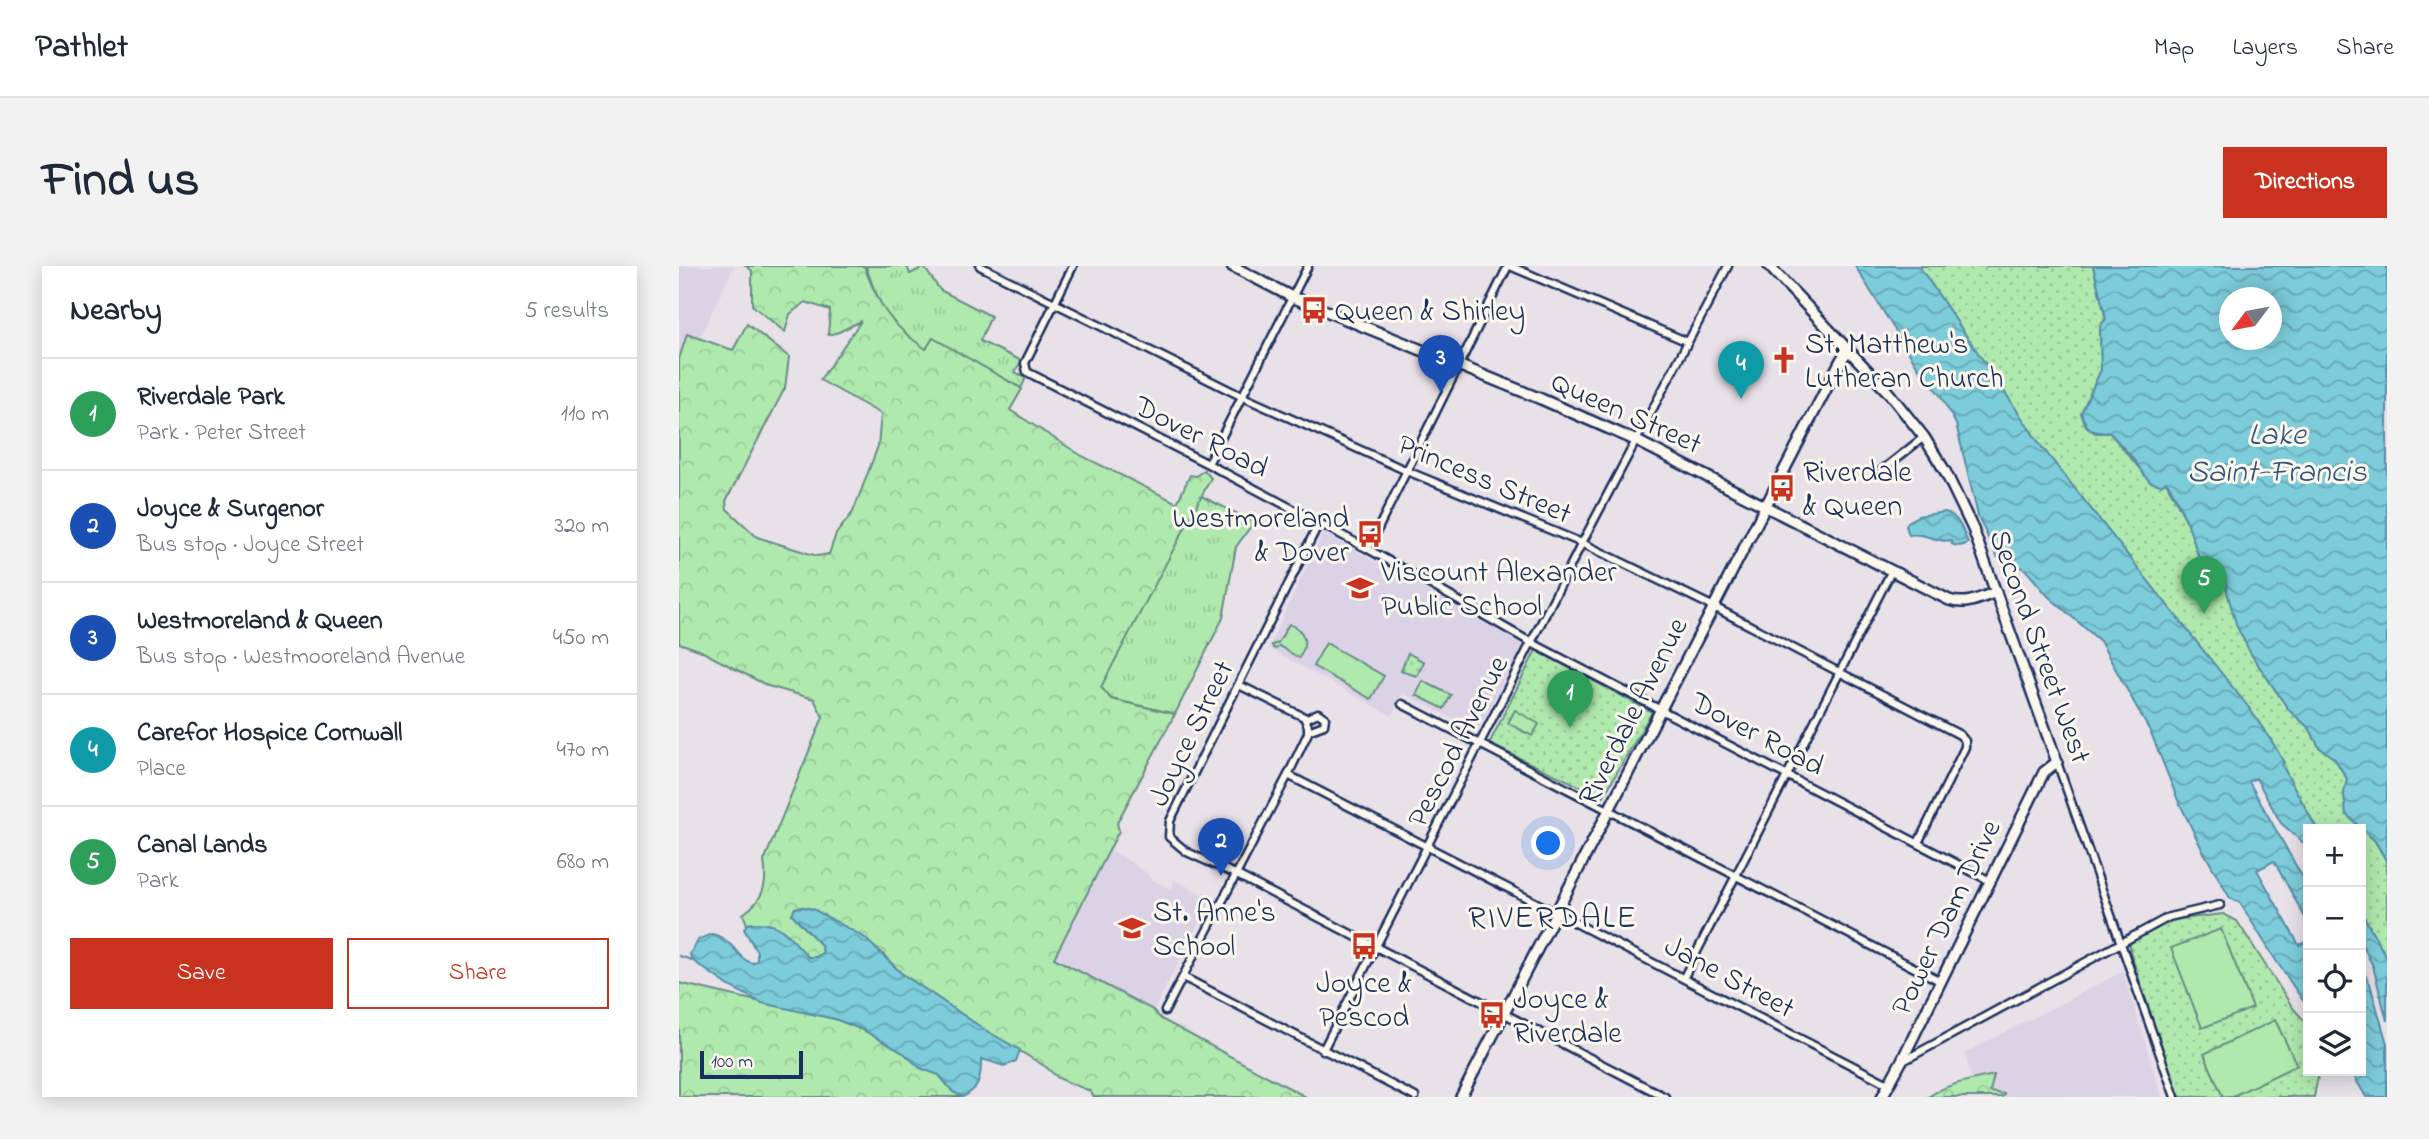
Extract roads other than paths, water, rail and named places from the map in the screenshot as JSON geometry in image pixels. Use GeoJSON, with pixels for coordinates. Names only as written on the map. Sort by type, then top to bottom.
{"type":"FeatureCollection","features":[{"type":"Feature","properties":{"kind":"street","name":"Princess Street"},"geometry":{"type":"LineString","coordinates":[[980,266],[1241,396],[1407,471],[1582,543],[1714,607],[1960,735],[1966,744],[1918,843]]}},
{"type":"Feature","properties":{"kind":"street"},"geometry":{"type":"LineString","coordinates":[[1054,303],[1073,266]]}},
{"type":"Feature","properties":{"kind":"street","name":"Queen Street"},"geometry":{"type":"LineString","coordinates":[[1232,266],[1292,297],[1637,441],[1954,602],[1970,601],[1996,592]]}},
{"type":"Feature","properties":{"kind":"street"},"geometry":{"type":"LineString","coordinates":[[1208,464],[1308,266]]}},
{"type":"Feature","properties":{"kind":"street"},"geometry":{"type":"LineString","coordinates":[[1368,549],[1509,266],[1688,342]]}},
{"type":"Feature","properties":{"kind":"street","name":"Pescod Avenue"},"geometry":{"type":"LineString","coordinates":[[1323,1050],[1582,543],[1728,266]]}},
{"type":"Feature","properties":{"kind":"street","name":"Second Street West"},"geometry":{"type":"LineString","coordinates":[[1769,266],[1887,391],[1924,437],[1962,505],[1996,592],[2175,1097]]}},
{"type":"Feature","properties":{"kind":"street","name":"Dover Road"},"geometry":{"type":"LineString","coordinates":[[1054,303],[1024,368],[1027,372],[1368,549],[1532,643],[1662,708],[1990,881]]}},
{"type":"Feature","properties":{"kind":"street","name":"Riverdale Avenue"},"geometry":{"type":"LineString","coordinates":[[1461,1097],[1765,506],[1849,349]]}},
{"type":"Feature","properties":{"kind":"street"},"geometry":{"type":"LineString","coordinates":[[1882,470],[1924,437]]}},
{"type":"Feature","properties":{"kind":"street","name":"Joyce Street"},"geometry":{"type":"LineString","coordinates":[[1319,523],[1170,821],[1168,837],[1175,845],[1665,1097]]}},
{"type":"Feature","properties":{"kind":"street"},"geometry":{"type":"LineString","coordinates":[[1684,977],[1891,572]]}},
{"type":"Feature","properties":{"kind":"street"},"geometry":{"type":"LineString","coordinates":[[1165,1011],[1288,775],[1308,731],[1305,719],[1239,685]]}},
{"type":"Feature","properties":{"kind":"street"},"geometry":{"type":"LineString","coordinates":[[1402,704],[1940,981]]}},
{"type":"Feature","properties":{"kind":"street"},"geometry":{"type":"LineString","coordinates":[[1305,719],[1318,713],[1325,718],[1324,725],[1308,731]]}},
{"type":"Feature","properties":{"kind":"street","name":"Power Dam Drive"},"geometry":{"type":"LineString","coordinates":[[1882,1097],[2044,772],[2057,762]]}},
{"type":"Feature","properties":{"kind":"street","name":"Jane Street"},"geometry":{"type":"LineString","coordinates":[[1288,775],[1888,1084]]}},
{"type":"Feature","properties":{"kind":"street"},"geometry":{"type":"LineString","coordinates":[[1901,1062],[2169,917],[2220,905]]}},
{"type":"Feature","properties":{"kind":"street"},"geometry":{"type":"LineString","coordinates":[[1183,977],[1415,1097]]}},
{"type":"Feature","properties":{"kind":"water","name":"Lake Saint-Francis"},"geometry":{"type":"Polygon","coordinates":[[[1855,266],[1919,266],[2041,446],[2249,708],[2274,745],[2314,824],[2303,824],[2303,843],[2281,823],[2256,778],[2249,782],[2303,878],[2303,914],[2274,861],[2257,870],[2299,945],[2303,943],[2303,1001],[2240,903],[2230,898],[2202,849],[2178,800],[2151,733],[2100,641],[2048,596],[2025,569],[1997,557],[1978,516],[1956,424],[1940,395],[1921,372],[1855,266]]]}},
{"type":"Feature","properties":{"kind":"water","name":"Lake Saint-Francis"},"geometry":{"type":"Polygon","coordinates":[[[2093,266],[2387,266],[2387,862],[2375,841],[2366,833],[2366,824],[2357,824],[2346,814],[2344,793],[2347,779],[2335,759],[2319,747],[2310,729],[2289,710],[2251,654],[2237,627],[2225,579],[2210,575],[2202,568],[2188,524],[2171,488],[2166,482],[2161,485],[2150,482],[2110,433],[2094,431],[2086,423],[2081,413],[2101,370],[2100,326],[2106,319],[2093,266]]]}},
{"type":"Feature","properties":{"kind":"water"},"geometry":{"type":"Polygon","coordinates":[[[1945,512],[1957,520],[1968,543],[1958,546],[1952,544],[1951,540],[1909,535],[1906,526],[1908,522],[1918,516],[1945,512]]]}},
{"type":"Feature","properties":{"kind":"water"},"geometry":{"type":"Polygon","coordinates":[[[795,908],[813,909],[864,937],[901,973],[985,1030],[1020,1050],[1016,1061],[1004,1066],[982,1059],[977,1086],[963,1097],[953,1092],[939,1075],[920,1068],[905,1054],[863,1030],[835,1019],[762,1003],[729,986],[692,960],[690,954],[699,939],[712,934],[725,940],[743,958],[753,963],[757,960],[757,952],[744,929],[747,924],[759,923],[782,930],[808,957],[816,957],[823,952],[821,945],[792,914],[795,908]]]}},
{"type":"Feature","properties":{"kind":"water"},"geometry":{"type":"Polygon","coordinates":[[[2366,920],[2387,959],[2387,1021],[2373,966],[2366,952],[2366,920]]]}},
{"type":"Feature","properties":{"kind":"water"},"geometry":{"type":"Polygon","coordinates":[[[2366,977],[2387,1044],[2387,1097],[2366,1097],[2354,1076],[2366,1076],[2366,977]]]}},
{"type":"Feature","properties":{"kind":"waterway"},"geometry":{"type":"LineString","coordinates":[[679,956],[692,960]]}},
{"type":"Feature","properties":{"kind":"place","name":"Queen & Shirley"},"geometry":{"type":"Point","coordinates":[1314,310]}},
{"type":"Feature","properties":{"kind":"place","name":"St. Matthew's Lutheran Church"},"geometry":{"type":"Point","coordinates":[1784,360]}},
{"type":"Feature","properties":{"kind":"place","name":"Westmoreland & Queen"},"geometry":{"type":"Point","coordinates":[1441,393]}},
{"type":"Feature","properties":{"kind":"place","name":"Carefor Hospice Cornwall"},"geometry":{"type":"Point","coordinates":[1741,399]}},
{"type":"Feature","properties":{"kind":"place","name":"Riverdale & Queen"},"geometry":{"type":"Point","coordinates":[1782,488]}},
{"type":"Feature","properties":{"kind":"place","name":"Westmoreland & Dover"},"geometry":{"type":"Point","coordinates":[1370,534]}},
{"type":"Feature","properties":{"kind":"place","name":"Viscount Alexander Public School"},"geometry":{"type":"Point","coordinates":[1360,588]}},
{"type":"Feature","properties":{"kind":"place","name":"Canal Lands"},"geometry":{"type":"Point","coordinates":[2204,614]}},
{"type":"Feature","properties":{"kind":"place","name":"Riverdale Park"},"geometry":{"type":"Point","coordinates":[1570,728]}},
{"type":"Feature","properties":{"kind":"place","name":"Joyce & Surgenor"},"geometry":{"type":"Point","coordinates":[1221,876]}},
{"type":"Feature","properties":{"kind":"place","name":"St. Anne's School"},"geometry":{"type":"Point","coordinates":[1132,928]}},
{"type":"Feature","properties":{"kind":"place","name":"Joyce & Pescod"},"geometry":{"type":"Point","coordinates":[1364,946]}},
{"type":"Feature","properties":{"kind":"place","name":"Joyce & Riverdale"},"geometry":{"type":"Point","coordinates":[1492,1015]}},
{"type":"Feature","properties":{"kind":"district","name":"RIVERDALE"},"geometry":{"type":"Point","coordinates":[1553,916]}}]}
